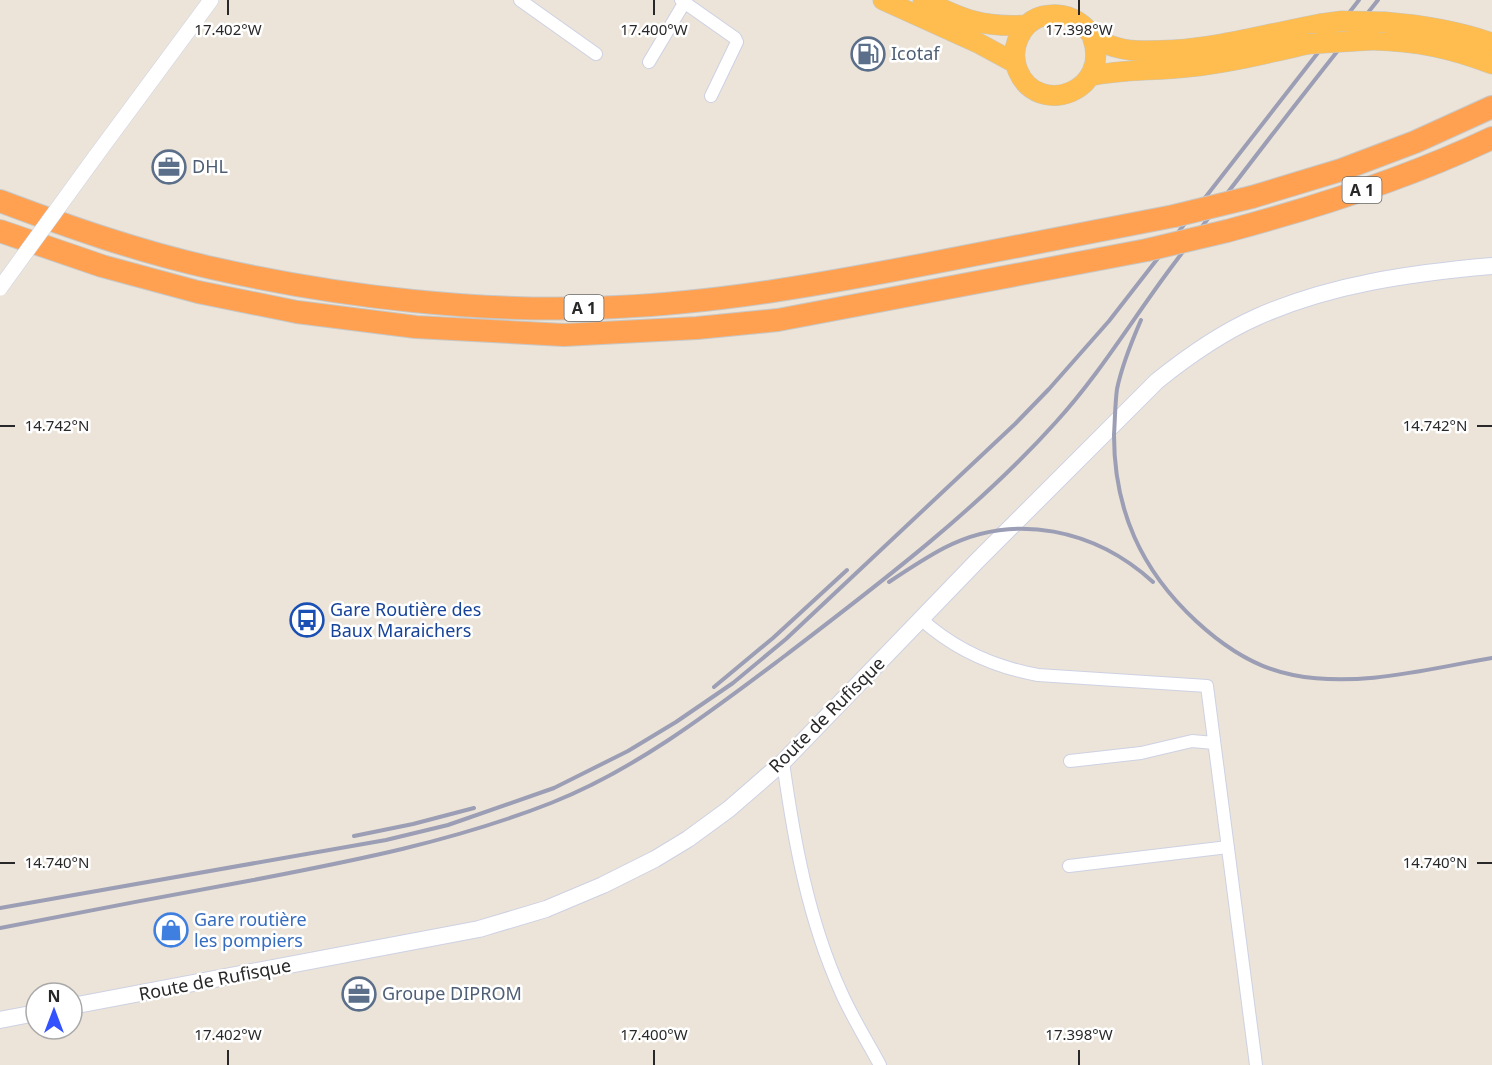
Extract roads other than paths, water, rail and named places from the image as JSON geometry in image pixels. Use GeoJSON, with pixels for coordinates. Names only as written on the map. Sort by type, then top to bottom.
{"type":"FeatureCollection","features":[{"type":"Feature","properties":{"kind":"highway"},"geometry":{"type":"LineString","coordinates":[[883,0],[980,44],[1015,63]]}},
{"type":"Feature","properties":{"kind":"highway"},"geometry":{"type":"LineString","coordinates":[[923,0],[965,20],[980,24],[996,27],[1027,25]]}},
{"type":"Feature","properties":{"kind":"highway"},"geometry":{"type":"LineString","coordinates":[[1092,36],[1096,56],[1090,76],[1082,86],[1071,93],[1058,96],[1045,95],[1033,89],[1025,82],[1015,63],[1015,46],[1022,31],[1040,17],[1054,14],[1069,16],[1082,24],[1092,36],[1122,49],[1161,51],[1233,43],[1342,21],[1412,24],[1457,32],[1492,43]]}},
{"type":"Feature","properties":{"kind":"highway"},"geometry":{"type":"LineString","coordinates":[[1090,76],[1130,70],[1217,63],[1308,44],[1372,40],[1433,45],[1492,64]]}},
{"type":"Feature","properties":{"kind":"highway","name":"A 1"},"geometry":{"type":"LineString","coordinates":[[0,201],[70,227],[222,270],[296,283],[406,299],[544,308],[617,307],[717,299],[785,290],[1174,216],[1252,197],[1351,166],[1414,142],[1492,107]]}},
{"type":"Feature","properties":{"kind":"highway","name":"A 1"},"geometry":{"type":"LineString","coordinates":[[0,231],[102,266],[198,292],[297,312],[416,327],[564,334],[686,328],[778,320],[1147,250],[1227,231],[1329,202],[1435,163],[1492,138]]}},
{"type":"Feature","properties":{"kind":"main road","name":"Route de Rufisque"},"geometry":{"type":"LineString","coordinates":[[84,1004],[450,936],[546,909],[603,885],[688,839],[783,762],[1157,381],[1186,358],[1257,317],[1301,301],[1394,276],[1492,266]]}},
{"type":"Feature","properties":{"kind":"main road"},"geometry":{"type":"LineString","coordinates":[[0,1020],[24,1015]]}},
{"type":"Feature","properties":{"kind":"street"},"geometry":{"type":"LineString","coordinates":[[0,288],[211,0]]}},
{"type":"Feature","properties":{"kind":"street"},"geometry":{"type":"LineString","coordinates":[[520,0],[596,54]]}},
{"type":"Feature","properties":{"kind":"street"},"geometry":{"type":"LineString","coordinates":[[649,62],[684,1],[735,38],[737,42],[711,96]]}},
{"type":"Feature","properties":{"kind":"street"},"geometry":{"type":"LineString","coordinates":[[921,619],[934,631],[977,657],[1021,672],[1207,686],[1257,1065]]}},
{"type":"Feature","properties":{"kind":"street"},"geometry":{"type":"LineString","coordinates":[[1070,761],[1141,753],[1192,741],[1214,743]]}},
{"type":"Feature","properties":{"kind":"street"},"geometry":{"type":"LineString","coordinates":[[783,762],[794,836],[813,921],[841,993],[880,1065]]}},
{"type":"Feature","properties":{"kind":"street"},"geometry":{"type":"LineString","coordinates":[[1069,866],[1228,847]]}},
{"type":"Feature","properties":{"kind":"railway"},"geometry":{"type":"LineString","coordinates":[[0,908],[386,840],[448,825],[554,788],[628,751],[676,722],[733,683],[786,639],[1015,424],[1049,389],[1109,321],[1359,0]]}},
{"type":"Feature","properties":{"kind":"railway"},"geometry":{"type":"LineString","coordinates":[[0,928],[325,866],[439,840],[514,817],[583,789],[644,756],[673,737],[758,676],[927,545],[1026,454],[1087,385],[1196,235],[1378,0]]}},
{"type":"Feature","properties":{"kind":"railway"},"geometry":{"type":"LineString","coordinates":[[1141,320],[1121,371],[1117,389],[1114,435],[1119,489],[1134,537],[1146,560],[1160,581],[1196,621],[1229,648],[1253,662],[1293,675],[1343,679],[1393,676],[1492,658]]}},
{"type":"Feature","properties":{"kind":"railway"},"geometry":{"type":"LineString","coordinates":[[889,582],[944,548],[971,537],[999,530],[1026,529],[1054,532],[1081,539],[1131,564],[1153,582]]}},
{"type":"Feature","properties":{"kind":"railway"},"geometry":{"type":"LineString","coordinates":[[714,687],[773,638],[847,570]]}},
{"type":"Feature","properties":{"kind":"railway"},"geometry":{"type":"LineString","coordinates":[[354,836],[474,808]]}},
{"type":"Feature","properties":{"kind":"place","name":"Icotaf"},"geometry":{"type":"Point","coordinates":[868,54]}},
{"type":"Feature","properties":{"kind":"place","name":"DHL"},"geometry":{"type":"Point","coordinates":[169,167]}},
{"type":"Feature","properties":{"kind":"place","name":"Gare Routière des Baux Maraichers"},"geometry":{"type":"Point","coordinates":[307,620]}},
{"type":"Feature","properties":{"kind":"place","name":"Gare routière les pompiers"},"geometry":{"type":"Point","coordinates":[171,930]}},
{"type":"Feature","properties":{"kind":"place","name":"Groupe DIPROM"},"geometry":{"type":"Point","coordinates":[359,994]}}]}
